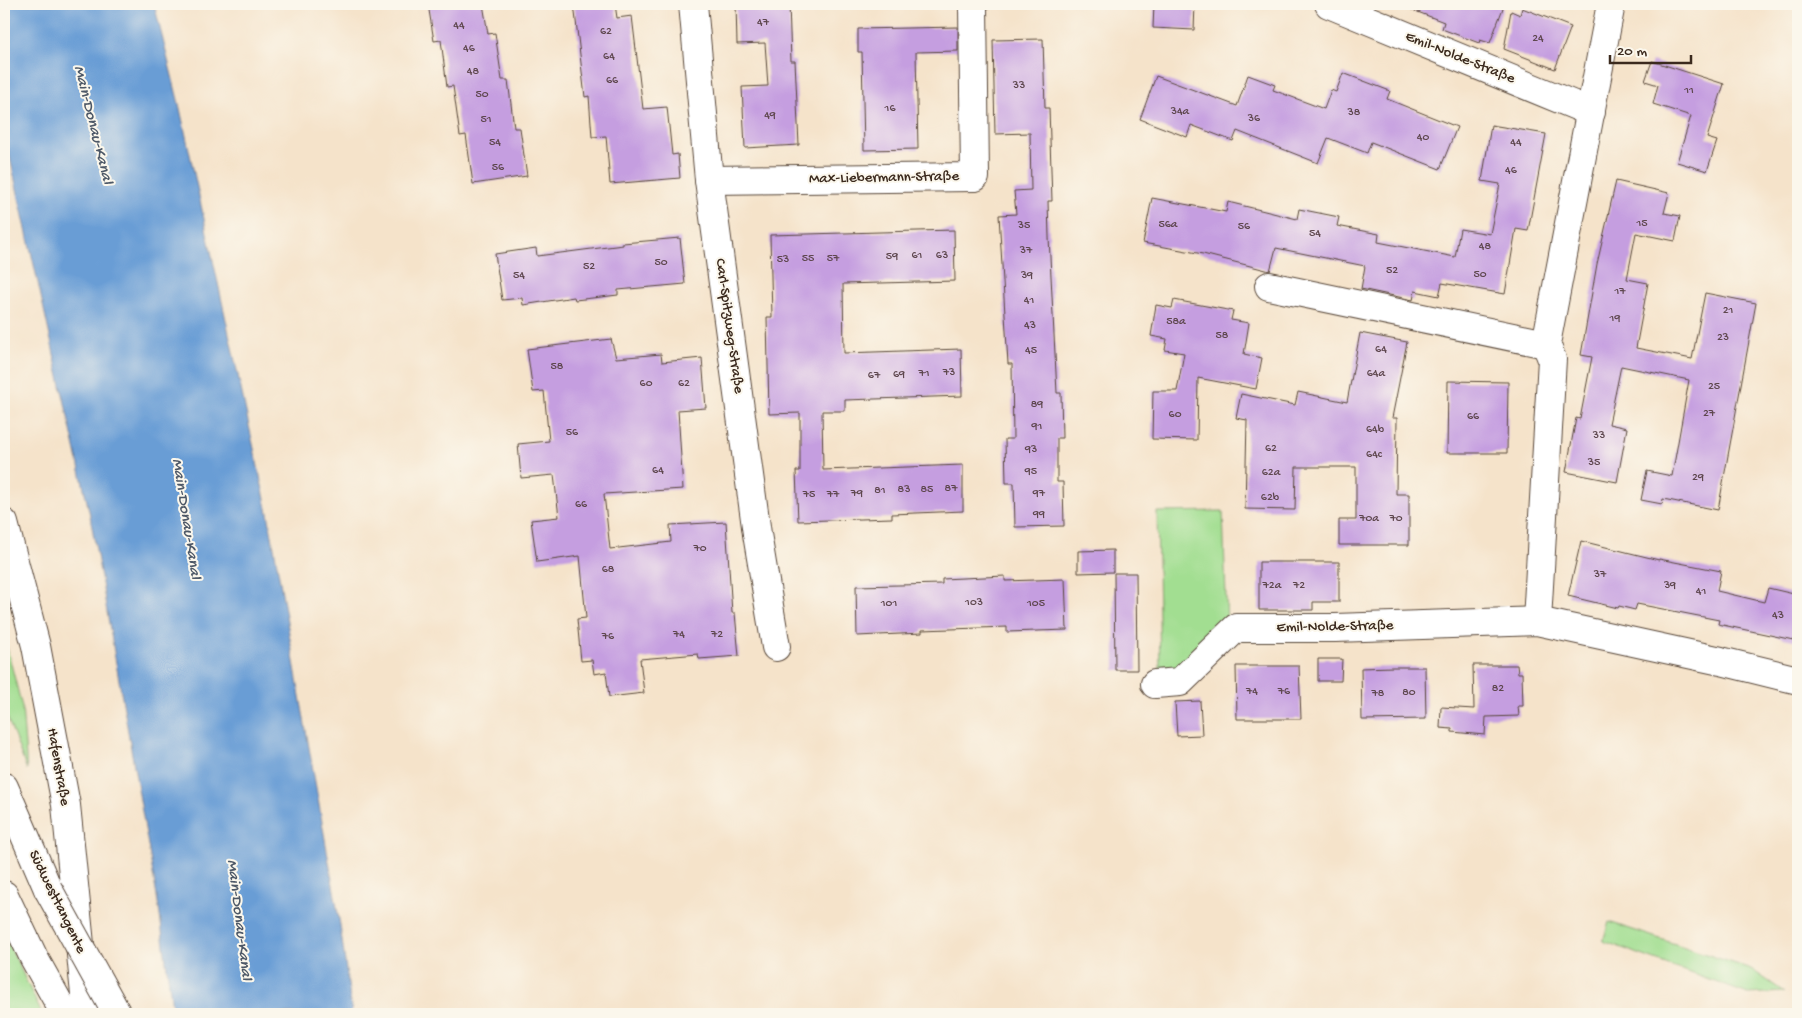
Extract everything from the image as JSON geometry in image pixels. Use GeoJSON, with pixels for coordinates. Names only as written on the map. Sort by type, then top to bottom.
{"type":"FeatureCollection","features":[{"type":"Feature","properties":{"kind":"main road","name":"Carl-Spitzweg-Straße"},"geometry":{"type":"LineString","coordinates":[[693,4],[710,180],[756,534],[776,647]]}},
{"type":"Feature","properties":{"kind":"main road","name":"Max-Liebermann-Straße"},"geometry":{"type":"LineString","coordinates":[[710,180],[976,177],[973,4]]}},
{"type":"Feature","properties":{"kind":"main road","name":"Emil-Nolde-Straße"},"geometry":{"type":"LineString","coordinates":[[1329,4],[1591,112]]}},
{"type":"Feature","properties":{"kind":"main road"},"geometry":{"type":"LineString","coordinates":[[1537,621],[1552,359],[1546,344],[1611,4]]}},
{"type":"Feature","properties":{"kind":"main road"},"geometry":{"type":"LineString","coordinates":[[1269,286],[1546,344]]}},
{"type":"Feature","properties":{"kind":"main road","name":"Hafenstraße"},"geometry":{"type":"LineString","coordinates":[[4,523],[36,646],[66,806],[87,1014]]}},
{"type":"Feature","properties":{"kind":"main road","name":"Emil-Nolde-Straße"},"geometry":{"type":"LineString","coordinates":[[1155,684],[1180,682],[1236,628],[1335,628],[1537,621],[1721,661],[1798,680]]}},
{"type":"Feature","properties":{"kind":"main road","name":"Südwesttangente"},"geometry":{"type":"LineString","coordinates":[[4,786],[48,889],[117,1014]]}},
{"type":"Feature","properties":{"kind":"main road"},"geometry":{"type":"LineString","coordinates":[[4,895],[34,958],[65,1014]]}},
{"type":"Feature","properties":{"kind":"green space"},"geometry":{"type":"Polygon","coordinates":[[[1223,511],[1227,626],[1182,669],[1160,671],[1157,512],[1223,511]]]}},
{"type":"Feature","properties":{"kind":"green space"},"geometry":{"type":"Polygon","coordinates":[[[4,636],[22,707],[27,770],[4,709],[4,636]]]}},
{"type":"Feature","properties":{"kind":"green space"},"geometry":{"type":"Polygon","coordinates":[[[1609,922],[1751,969],[1784,992],[1748,994],[1603,941],[1609,922]]]}},
{"type":"Feature","properties":{"kind":"green space"},"geometry":{"type":"Polygon","coordinates":[[[4,934],[42,1014],[4,1014],[4,934]]]}},
{"type":"Feature","properties":{"kind":"water","name":"Main-Donau-Kanal"},"geometry":{"type":"Polygon","coordinates":[[[4,4],[154,4],[179,104],[268,513],[340,925],[352,1014],[173,1014],[159,908],[90,515],[4,131],[4,4]]]}},
{"type":"Feature","properties":{"kind":"building"},"geometry":{"type":"Polygon","coordinates":[[[428,4],[483,4],[488,34],[495,33],[502,80],[508,80],[514,128],[520,128],[527,176],[473,184],[466,135],[460,136],[453,86],[447,87],[441,40],[434,41],[428,4]]]}},
{"type":"Feature","properties":{"kind":"building"},"geometry":{"type":"Polygon","coordinates":[[[574,4],[615,4],[617,18],[632,16],[643,109],[667,107],[672,155],[678,154],[680,178],[610,184],[606,136],[592,137],[589,96],[585,97],[574,4]]]}},
{"type":"Feature","properties":{"kind":"building"},"geometry":{"type":"Polygon","coordinates":[[[736,4],[789,4],[791,61],[795,61],[799,145],[745,148],[742,87],[768,86],[765,43],[737,44],[736,4]]]}},
{"type":"Feature","properties":{"kind":"building"},"geometry":{"type":"Polygon","coordinates":[[[1154,4],[1195,4],[1194,30],[1153,28],[1154,4]]]}},
{"type":"Feature","properties":{"kind":"building"},"geometry":{"type":"Polygon","coordinates":[[[1403,4],[1491,4],[1503,8],[1490,43],[1480,40],[1479,43],[1442,29],[1444,22],[1402,6],[1403,4]]]}},
{"type":"Feature","properties":{"kind":"building"},"geometry":{"type":"Polygon","coordinates":[[[1522,8],[1571,27],[1555,69],[1504,49],[1511,11],[1520,15],[1522,8]]]}},
{"type":"Feature","properties":{"kind":"building"},"geometry":{"type":"Polygon","coordinates":[[[958,27],[958,51],[916,52],[918,149],[864,150],[862,52],[858,52],[858,29],[958,27]]]}},
{"type":"Feature","properties":{"kind":"building"},"geometry":{"type":"Polygon","coordinates":[[[1043,39],[1045,108],[1049,108],[1052,201],[1048,201],[1049,237],[1057,393],[1061,393],[1062,438],[1057,438],[1057,482],[1063,482],[1064,526],[1015,527],[1014,483],[1006,483],[1005,439],[1013,439],[1012,364],[1008,364],[999,215],[1016,214],[1014,191],[1031,190],[1030,133],[995,134],[993,40],[1043,39]]]}},
{"type":"Feature","properties":{"kind":"building"},"geometry":{"type":"Polygon","coordinates":[[[1652,61],[1724,84],[1707,138],[1717,141],[1707,171],[1677,162],[1691,116],[1653,104],[1658,85],[1645,81],[1652,61]]]}},
{"type":"Feature","properties":{"kind":"building"},"geometry":{"type":"Polygon","coordinates":[[[1343,73],[1390,91],[1387,99],[1457,127],[1440,169],[1371,142],[1367,153],[1328,138],[1318,163],[1237,131],[1233,141],[1191,125],[1187,137],[1140,119],[1156,76],[1237,106],[1248,75],[1275,85],[1273,90],[1324,109],[1331,90],[1336,92],[1343,73]]]}},
{"type":"Feature","properties":{"kind":"building"},"geometry":{"type":"Polygon","coordinates":[[[1491,125],[1546,134],[1528,231],[1516,229],[1505,294],[1442,283],[1439,296],[1415,291],[1413,300],[1361,289],[1365,266],[1276,248],[1270,271],[1203,254],[1143,243],[1152,198],[1226,212],[1228,202],[1297,219],[1299,209],[1339,217],[1337,226],[1379,234],[1378,242],[1455,257],[1460,229],[1490,234],[1500,184],[1482,181],[1491,125]]]}},
{"type":"Feature","properties":{"kind":"building"},"geometry":{"type":"Polygon","coordinates":[[[1616,181],[1669,193],[1664,213],[1680,216],[1675,241],[1636,233],[1627,279],[1648,283],[1636,348],[1692,359],[1705,293],[1756,303],[1718,510],[1663,499],[1662,504],[1641,500],[1647,471],[1672,476],[1689,380],[1621,366],[1609,424],[1627,428],[1617,482],[1566,472],[1576,418],[1580,419],[1592,357],[1581,355],[1597,264],[1616,181]]]}},
{"type":"Feature","properties":{"kind":"building"},"geometry":{"type":"Polygon","coordinates":[[[954,230],[955,281],[843,284],[844,353],[961,349],[962,396],[845,400],[845,411],[822,411],[823,470],[963,465],[963,511],[892,514],[892,518],[798,521],[796,471],[800,471],[800,413],[769,414],[767,317],[772,317],[770,235],[954,230]]]}},
{"type":"Feature","properties":{"kind":"building"},"geometry":{"type":"Polygon","coordinates":[[[680,238],[685,284],[618,290],[618,295],[575,300],[574,297],[523,305],[522,298],[502,300],[495,254],[536,248],[537,256],[623,245],[623,243],[680,238]]]}},
{"type":"Feature","properties":{"kind":"building"},"geometry":{"type":"Polygon","coordinates":[[[1174,300],[1233,311],[1231,320],[1249,323],[1244,354],[1262,358],[1256,389],[1198,378],[1197,440],[1152,439],[1153,391],[1177,391],[1184,353],[1165,350],[1167,339],[1151,336],[1156,305],[1172,308],[1174,300]]]}},
{"type":"Feature","properties":{"kind":"building"},"geometry":{"type":"Polygon","coordinates":[[[1360,333],[1407,342],[1392,418],[1397,418],[1396,494],[1409,494],[1409,545],[1339,545],[1339,520],[1356,520],[1356,467],[1296,467],[1295,510],[1245,509],[1247,420],[1236,418],[1241,394],[1295,405],[1298,392],[1347,402],[1360,333]]]}},
{"type":"Feature","properties":{"kind":"building"},"geometry":{"type":"Polygon","coordinates":[[[611,339],[616,358],[661,354],[662,362],[702,358],[706,408],[678,410],[683,489],[604,494],[610,549],[671,542],[670,525],[726,522],[732,613],[735,613],[739,656],[699,659],[698,654],[640,659],[644,693],[609,697],[606,672],[594,674],[592,660],[581,661],[577,619],[586,618],[580,556],[537,562],[531,520],[559,517],[554,475],[521,478],[518,444],[549,441],[544,391],[533,392],[527,349],[611,339]]]}},
{"type":"Feature","properties":{"kind":"building"},"geometry":{"type":"Polygon","coordinates":[[[1448,381],[1508,382],[1507,453],[1447,453],[1448,381]]]}},
{"type":"Feature","properties":{"kind":"building"},"geometry":{"type":"Polygon","coordinates":[[[1581,541],[1659,560],[1721,571],[1717,591],[1764,602],[1768,588],[1798,595],[1798,641],[1718,624],[1719,620],[1637,604],[1635,610],[1619,606],[1618,608],[1568,596],[1581,541]]]}},
{"type":"Feature","properties":{"kind":"building"},"geometry":{"type":"Polygon","coordinates":[[[1113,550],[1113,572],[1078,573],[1078,551],[1113,550]]]}},
{"type":"Feature","properties":{"kind":"building"},"geometry":{"type":"Polygon","coordinates":[[[1259,562],[1339,562],[1339,602],[1313,602],[1313,610],[1259,610],[1259,562]]]}},
{"type":"Feature","properties":{"kind":"building"},"geometry":{"type":"Polygon","coordinates":[[[1114,573],[1136,573],[1137,670],[1115,670],[1114,573]]]}},
{"type":"Feature","properties":{"kind":"building"},"geometry":{"type":"Polygon","coordinates":[[[1005,576],[1005,581],[1065,579],[1067,630],[1007,632],[1007,627],[922,630],[922,633],[857,636],[856,586],[942,584],[942,579],[1005,576]]]}},
{"type":"Feature","properties":{"kind":"building"},"geometry":{"type":"Polygon","coordinates":[[[1318,659],[1342,659],[1341,681],[1318,681],[1318,659]]]}},
{"type":"Feature","properties":{"kind":"building"},"geometry":{"type":"Polygon","coordinates":[[[1473,665],[1517,665],[1518,673],[1522,673],[1523,706],[1518,706],[1519,716],[1486,717],[1485,735],[1452,732],[1452,729],[1440,728],[1441,707],[1474,709],[1473,665]]]}},
{"type":"Feature","properties":{"kind":"building"},"geometry":{"type":"Polygon","coordinates":[[[1236,666],[1299,666],[1301,719],[1237,719],[1236,666]]]}},
{"type":"Feature","properties":{"kind":"building"},"geometry":{"type":"Polygon","coordinates":[[[1425,667],[1426,719],[1362,720],[1361,668],[1425,667]]]}},
{"type":"Feature","properties":{"kind":"building"},"geometry":{"type":"Polygon","coordinates":[[[1200,701],[1202,735],[1177,736],[1175,702],[1200,701]]]}}]}
